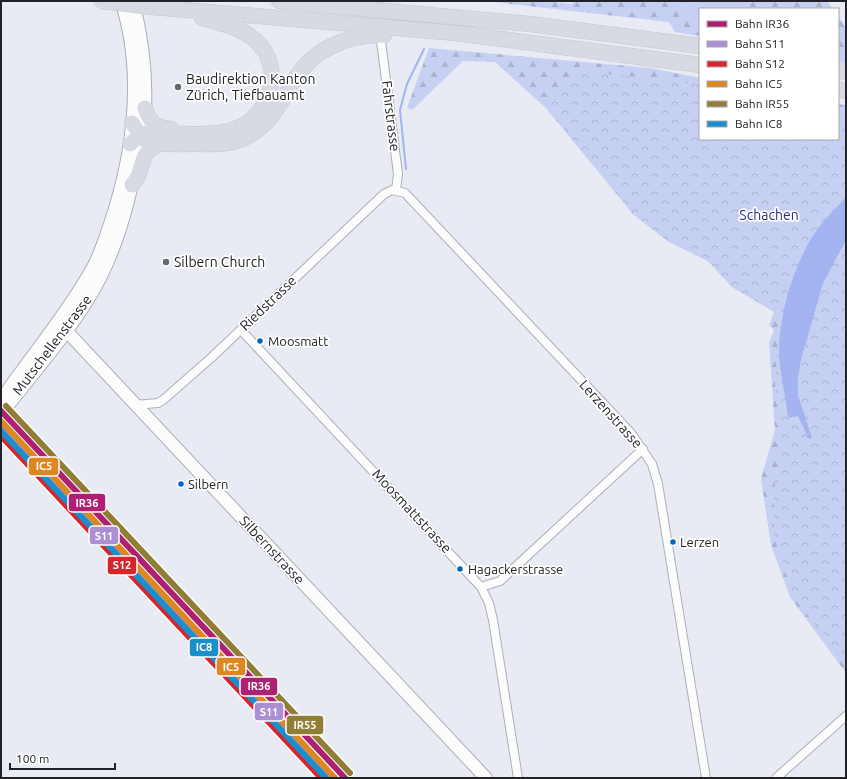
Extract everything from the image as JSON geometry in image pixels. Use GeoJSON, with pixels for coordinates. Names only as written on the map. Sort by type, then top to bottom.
{"type":"FeatureCollection","features":[{"type":"Feature","properties":{"kind":"highway"},"geometry":{"type":"LineString","coordinates":[[96,1],[455,34],[699,65]]}},
{"type":"Feature","properties":{"kind":"highway"},"geometry":{"type":"LineString","coordinates":[[279,1],[530,24],[699,46]]}},
{"type":"Feature","properties":{"kind":"highway"},"geometry":{"type":"LineString","coordinates":[[137,135],[219,133],[233,130],[246,124],[257,115],[265,104],[270,91],[270,65],[264,50],[245,33],[228,26],[172,9]]}},
{"type":"Feature","properties":{"kind":"highway"},"geometry":{"type":"LineString","coordinates":[[137,135],[160,143],[222,144],[240,140],[252,134],[270,118],[309,61],[324,49],[345,39],[383,35],[472,42],[510,41]]}},
{"type":"Feature","properties":{"kind":"highway"},"geometry":{"type":"LineString","coordinates":[[145,108],[152,123],[157,127],[197,133]]}},
{"type":"Feature","properties":{"kind":"highway"},"geometry":{"type":"LineString","coordinates":[[132,185],[138,179],[145,153],[152,146],[160,143]]}},
{"type":"Feature","properties":{"kind":"main road","name":"Mutschellenstrasse"},"geometry":{"type":"LineString","coordinates":[[3,404],[44,361],[66,331],[87,300],[112,252],[119,234],[132,185],[137,135],[131,53],[120,1]]}},
{"type":"Feature","properties":{"kind":"main road","name":"Mutschellenstrasse"},"geometry":{"type":"LineString","coordinates":[[3,404],[26,362],[58,322],[91,271],[102,248],[145,108],[142,52],[133,1]]}},
{"type":"Feature","properties":{"kind":"main road","name":"Silbernstrasse"},"geometry":{"type":"LineString","coordinates":[[58,322],[486,778]]}},
{"type":"Feature","properties":{"kind":"main road"},"geometry":{"type":"LineString","coordinates":[[44,361],[65,348],[85,352]]}},
{"type":"Feature","properties":{"kind":"street","name":"Fahrstrasse"},"geometry":{"type":"LineString","coordinates":[[381,41],[398,174],[396,190]]}},
{"type":"Feature","properties":{"kind":"street","name":"Riedstrasse"},"geometry":{"type":"LineString","coordinates":[[135,405],[158,403],[241,330],[388,191],[396,190]]}},
{"type":"Feature","properties":{"kind":"street","name":"Lerzenstrasse"},"geometry":{"type":"LineString","coordinates":[[396,190],[409,196],[631,433],[652,464],[658,484],[706,778]]}},
{"type":"Feature","properties":{"kind":"street","name":"Moosmattstrasse"},"geometry":{"type":"LineString","coordinates":[[241,330],[481,587],[493,620],[518,778]]}},
{"type":"Feature","properties":{"kind":"street"},"geometry":{"type":"LineString","coordinates":[[481,587],[492,585],[500,581],[643,449]]}},
{"type":"Feature","properties":{"kind":"street"},"geometry":{"type":"LineString","coordinates":[[776,778],[846,716]]}},
{"type":"Feature","properties":{"kind":"green space"},"geometry":{"type":"Polygon","coordinates":[[[485,1],[543,1],[572,4],[573,1],[677,2],[699,19],[699,36],[675,32],[669,22],[485,1]]]}},
{"type":"Feature","properties":{"kind":"green space"},"geometry":{"type":"Polygon","coordinates":[[[622,1],[748,1],[747,8],[699,8],[699,19],[677,2],[622,1]]]}},
{"type":"Feature","properties":{"kind":"green space"},"geometry":{"type":"Polygon","coordinates":[[[748,1],[827,1],[832,8],[747,8],[748,1]]]}},
{"type":"Feature","properties":{"kind":"green space"},"geometry":{"type":"Polygon","coordinates":[[[839,18],[846,28],[846,63],[839,61],[839,18]]]}},
{"type":"Feature","properties":{"kind":"green space","name":"Schachen"},"geometry":{"type":"Polygon","coordinates":[[[429,48],[650,68],[699,78],[699,140],[839,140],[839,104],[846,105],[846,673],[790,597],[771,545],[761,479],[775,430],[769,343],[774,330],[769,325],[774,312],[732,287],[708,261],[669,242],[633,214],[547,109],[495,62],[463,61],[412,110],[407,108],[429,48]]]}},
{"type":"Feature","properties":{"kind":"green space","name":"Schachen"},"geometry":{"type":"Polygon","coordinates":[[[578,71],[699,85],[699,140],[839,140],[839,113],[846,114],[846,663],[794,598],[774,537],[774,491],[779,455],[779,415],[775,384],[780,315],[732,287],[708,261],[669,242],[633,214],[547,109],[578,71]]]}},
{"type":"Feature","properties":{"kind":"water"},"geometry":{"type":"Polygon","coordinates":[[[846,197],[846,240],[823,283],[801,360],[798,378],[798,395],[812,438],[809,439],[798,416],[788,418],[779,354],[781,325],[787,296],[797,268],[809,242],[826,218],[846,197]]]}},
{"type":"Feature","properties":{"kind":"waterway"},"geometry":{"type":"LineString","coordinates":[[406,169],[400,110],[407,84],[424,49]]}},
{"type":"Feature","properties":{"kind":"rail line","name":"IR55"},"geometry":{"type":"LineString","coordinates":[[6,406],[350,773]]}},
{"type":"Feature","properties":{"kind":"rail line","name":"IR36"},"geometry":{"type":"LineString","coordinates":[[1,411],[345,778]]}},
{"type":"Feature","properties":{"kind":"rail line","name":"IC5"},"geometry":{"type":"LineString","coordinates":[[1,421],[335,778]]}},
{"type":"Feature","properties":{"kind":"rail line","name":"S11"},"geometry":{"type":"LineString","coordinates":[[1,426],[331,778]]}},
{"type":"Feature","properties":{"kind":"rail line","name":"IC8"},"geometry":{"type":"LineString","coordinates":[[1,431],[326,778]]}},
{"type":"Feature","properties":{"kind":"rail line","name":"S12"},"geometry":{"type":"LineString","coordinates":[[1,436],[321,778]]}},
{"type":"Feature","properties":{"kind":"place","name":"Baudirektion Kanton Zürich, Tiefbauamt"},"geometry":{"type":"Point","coordinates":[178,87]}},
{"type":"Feature","properties":{"kind":"place","name":"Silbern Church"},"geometry":{"type":"Point","coordinates":[166,262]}},
{"type":"Feature","properties":{"kind":"place","name":"Moosmatt"},"geometry":{"type":"Point","coordinates":[260,341]}},
{"type":"Feature","properties":{"kind":"place","name":"Silbern"},"geometry":{"type":"Point","coordinates":[181,484]}},
{"type":"Feature","properties":{"kind":"place","name":"Lerzen"},"geometry":{"type":"Point","coordinates":[673,542]}},
{"type":"Feature","properties":{"kind":"place","name":"Hagackerstrasse"},"geometry":{"type":"Point","coordinates":[460,569]}}]}
